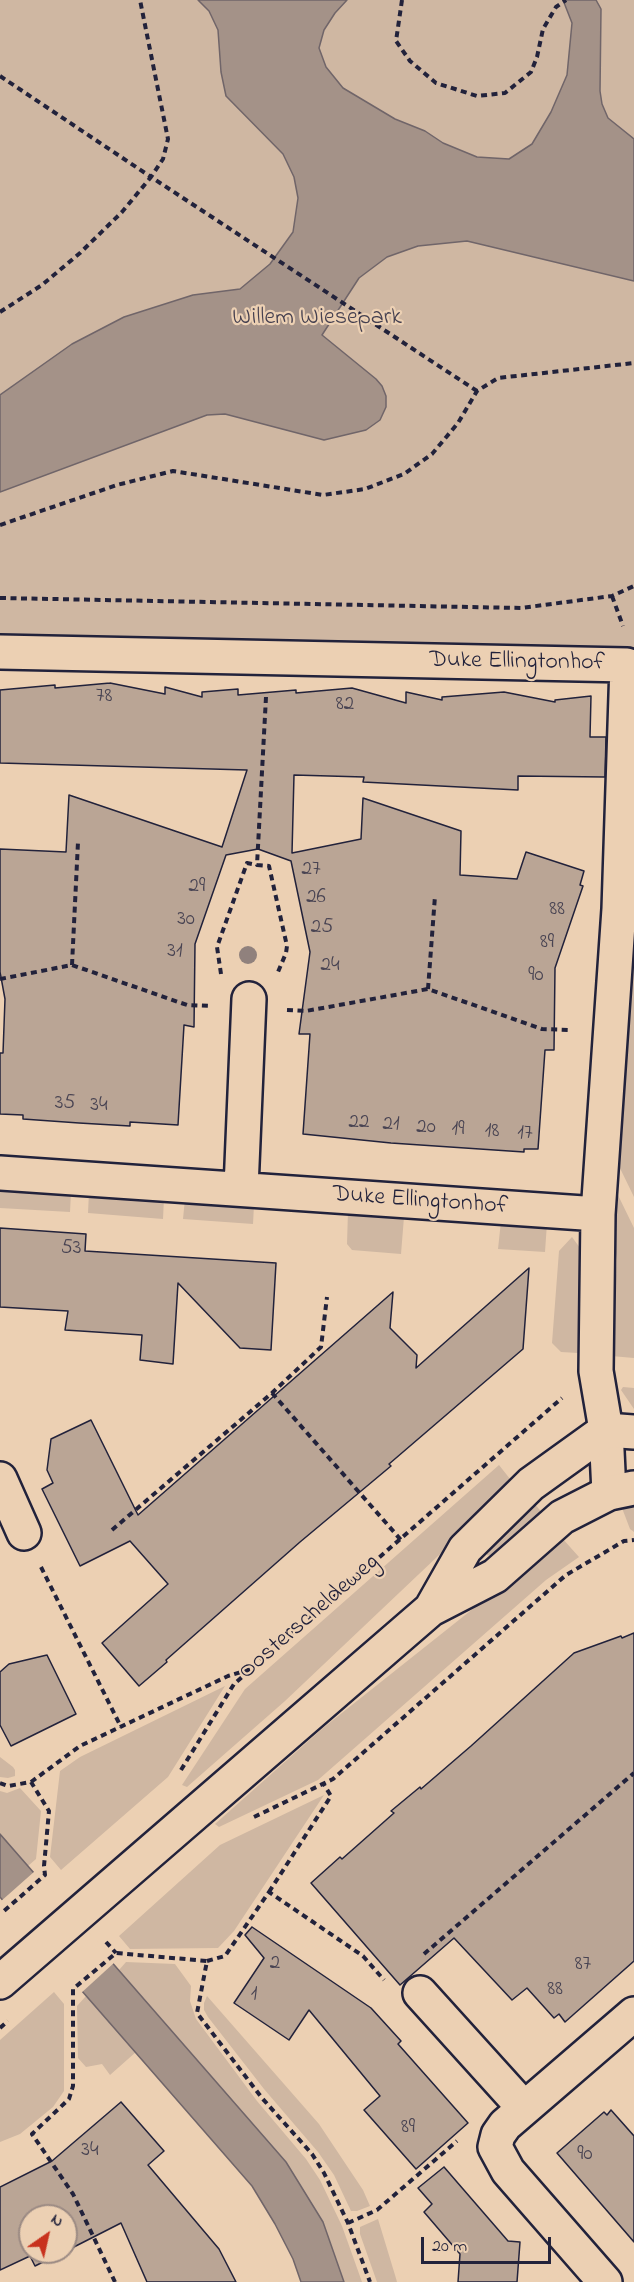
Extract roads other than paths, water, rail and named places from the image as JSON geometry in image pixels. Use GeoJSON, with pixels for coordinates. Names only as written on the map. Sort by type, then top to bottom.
{"type":"FeatureCollection","features":[{"type":"Feature","properties":{"kind":"street","name":"Duke Ellingtonhof"},"geometry":{"type":"LineString","coordinates":[[0,652],[627,665],[619,909],[598,1214],[596,1371],[620,1431],[621,1491]]}},
{"type":"Feature","properties":{"kind":"street"},"geometry":{"type":"LineString","coordinates":[[241,1188],[249,1003]]}},
{"type":"Feature","properties":{"kind":"street","name":"Duke Ellingtonhof"},"geometry":{"type":"LineString","coordinates":[[0,1173],[598,1214]]}},
{"type":"Feature","properties":{"kind":"street"},"geometry":{"type":"LineString","coordinates":[[431,1609],[465,1549],[531,1484],[620,1431]]}},
{"type":"Feature","properties":{"kind":"street"},"geometry":{"type":"LineString","coordinates":[[0,1479],[24,1533]]}},
{"type":"Feature","properties":{"kind":"street"},"geometry":{"type":"LineString","coordinates":[[0,1982],[431,1609],[495,1576],[562,1517],[621,1491]]}},
{"type":"Feature","properties":{"kind":"street"},"geometry":{"type":"LineString","coordinates":[[420,1993],[524,2108]]}},
{"type":"Feature","properties":{"kind":"street"},"geometry":{"type":"LineString","coordinates":[[605,2282],[508,2171],[495,2147],[498,2134],[505,2125],[634,2013]]}},
{"type":"Feature","properties":{"kind":"park label","name":"Willem Wiesepark"},"geometry":{"type":"Point","coordinates":[317,319]}}]}
